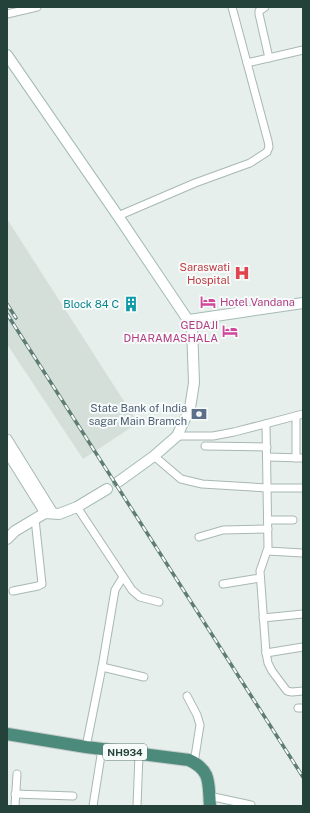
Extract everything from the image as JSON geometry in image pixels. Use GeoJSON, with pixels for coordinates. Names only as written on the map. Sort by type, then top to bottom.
{"type":"FeatureCollection","features":[{"type":"Feature","properties":{"kind":"highway","name":"NH934"},"geometry":{"type":"LineString","coordinates":[[7,734],[86,747],[189,760],[194,763]]}},
{"type":"Feature","properties":{"kind":"highway"},"geometry":{"type":"LineString","coordinates":[[194,763],[204,771],[209,782],[209,801]]}},
{"type":"Feature","properties":{"kind":"main road"},"geometry":{"type":"LineString","coordinates":[[7,55],[191,323],[194,383],[190,408],[177,436],[154,456],[118,482]]}},
{"type":"Feature","properties":{"kind":"main road"},"geometry":{"type":"LineString","coordinates":[[191,323],[303,303]]}},
{"type":"Feature","properties":{"kind":"main road"},"geometry":{"type":"LineString","coordinates":[[191,323],[303,309]]}},
{"type":"Feature","properties":{"kind":"main road"},"geometry":{"type":"LineString","coordinates":[[7,539],[11,532],[35,519],[49,513],[59,514],[77,507],[107,489]]}},
{"type":"Feature","properties":{"kind":"street"},"geometry":{"type":"LineString","coordinates":[[7,14],[37,7]]}},
{"type":"Feature","properties":{"kind":"street"},"geometry":{"type":"LineString","coordinates":[[118,216],[195,183],[250,163],[267,152],[269,147],[268,141],[232,7]]}},
{"type":"Feature","properties":{"kind":"street"},"geometry":{"type":"LineString","coordinates":[[265,7],[259,14],[269,58]]}},
{"type":"Feature","properties":{"kind":"street"},"geometry":{"type":"LineString","coordinates":[[247,63],[303,50]]}},
{"type":"Feature","properties":{"kind":"street"},"geometry":{"type":"LineString","coordinates":[[177,436],[212,436],[234,432],[299,415],[299,458],[267,457]]}},
{"type":"Feature","properties":{"kind":"street"},"geometry":{"type":"LineString","coordinates":[[266,424],[268,529],[267,551],[260,572],[266,653],[268,663],[272,671],[287,690],[292,692],[303,691]]}},
{"type":"Feature","properties":{"kind":"street"},"geometry":{"type":"LineString","coordinates":[[7,439],[49,513]]}},
{"type":"Feature","properties":{"kind":"street"},"geometry":{"type":"LineString","coordinates":[[204,446],[267,447]]}},
{"type":"Feature","properties":{"kind":"street"},"geometry":{"type":"LineString","coordinates":[[7,452],[49,513]]}},
{"type":"Feature","properties":{"kind":"street"},"geometry":{"type":"LineString","coordinates":[[154,456],[181,479],[202,484],[268,488],[303,488]]}},
{"type":"Feature","properties":{"kind":"street"},"geometry":{"type":"LineString","coordinates":[[77,507],[132,590],[138,596],[160,602]]}},
{"type":"Feature","properties":{"kind":"street"},"geometry":{"type":"LineString","coordinates":[[13,591],[42,584],[35,519]]}},
{"type":"Feature","properties":{"kind":"street"},"geometry":{"type":"LineString","coordinates":[[268,520],[293,520]]}},
{"type":"Feature","properties":{"kind":"street"},"geometry":{"type":"LineString","coordinates":[[199,537],[224,530],[268,529]]}},
{"type":"Feature","properties":{"kind":"street"},"geometry":{"type":"LineString","coordinates":[[267,551],[303,553]]}},
{"type":"Feature","properties":{"kind":"street"},"geometry":{"type":"LineString","coordinates":[[86,747],[102,667],[115,590],[123,577]]}},
{"type":"Feature","properties":{"kind":"street"},"geometry":{"type":"LineString","coordinates":[[222,584],[260,578]]}},
{"type":"Feature","properties":{"kind":"street"},"geometry":{"type":"LineString","coordinates":[[263,618],[303,614]]}},
{"type":"Feature","properties":{"kind":"street"},"geometry":{"type":"LineString","coordinates":[[266,653],[303,647]]}},
{"type":"Feature","properties":{"kind":"street"},"geometry":{"type":"LineString","coordinates":[[102,667],[144,676]]}},
{"type":"Feature","properties":{"kind":"street"},"geometry":{"type":"LineString","coordinates":[[187,696],[197,715],[200,725],[194,763]]}},
{"type":"Feature","properties":{"kind":"street"},"geometry":{"type":"LineString","coordinates":[[92,806],[102,749]]}},
{"type":"Feature","properties":{"kind":"street"},"geometry":{"type":"LineString","coordinates":[[137,806],[139,754]]}},
{"type":"Feature","properties":{"kind":"street"},"geometry":{"type":"LineString","coordinates":[[15,806],[17,774]]}},
{"type":"Feature","properties":{"kind":"street"},"geometry":{"type":"LineString","coordinates":[[16,794],[73,796]]}},
{"type":"Feature","properties":{"kind":"street"},"geometry":{"type":"LineString","coordinates":[[209,801],[251,805]]}},
{"type":"Feature","properties":{"kind":"shaded area"},"geometry":{"type":"Polygon","coordinates":[[[7,219],[138,423],[83,459],[7,344],[7,219]]]}},
{"type":"Feature","properties":{"kind":"railway"},"geometry":{"type":"LineString","coordinates":[[7,304],[16,318]]}},
{"type":"Feature","properties":{"kind":"railway"},"geometry":{"type":"LineString","coordinates":[[7,314],[303,777]]}},
{"type":"Feature","properties":{"kind":"place","name":"Saraswati Hospital"},"geometry":{"type":"Point","coordinates":[242,273]}},
{"type":"Feature","properties":{"kind":"place","name":"Hotel Vandana"},"geometry":{"type":"Point","coordinates":[208,302]}},
{"type":"Feature","properties":{"kind":"place","name":"Block 84 C"},"geometry":{"type":"Point","coordinates":[131,304]}},
{"type":"Feature","properties":{"kind":"place","name":"GEDAJI DHARAMASHALA"},"geometry":{"type":"Point","coordinates":[230,331]}},
{"type":"Feature","properties":{"kind":"place","name":"State Bank of India sagar Main Bramch"},"geometry":{"type":"Point","coordinates":[199,414]}}]}
